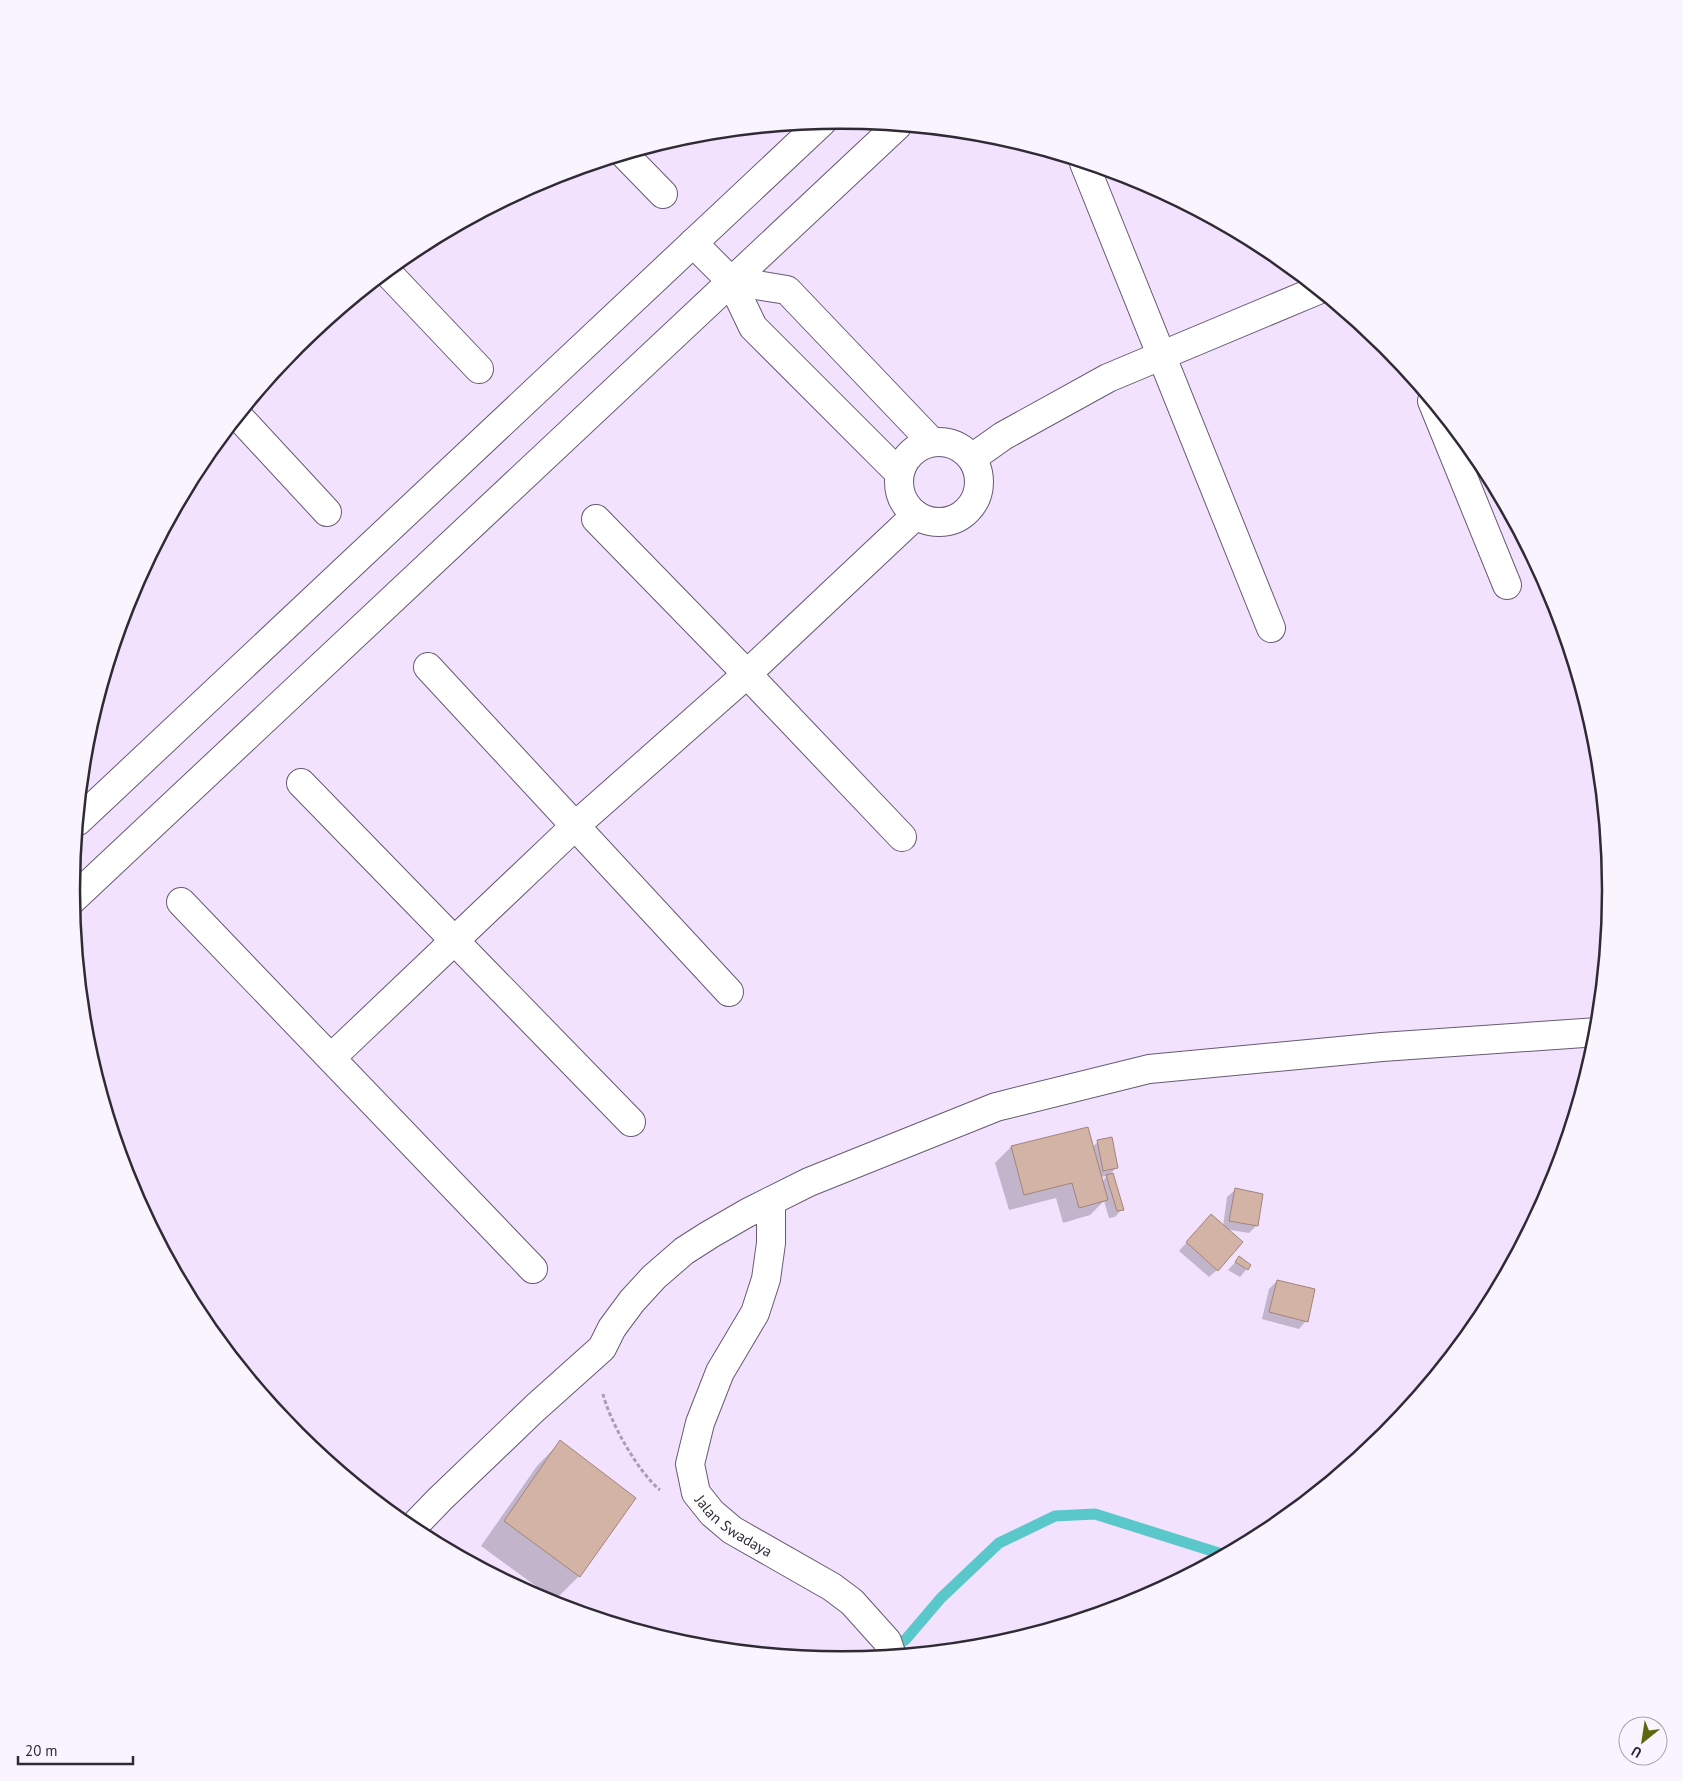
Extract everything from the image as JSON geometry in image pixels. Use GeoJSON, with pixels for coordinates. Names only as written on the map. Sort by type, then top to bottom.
{"type":"FeatureCollection","features":[{"type":"Feature","properties":{"kind":"street"},"geometry":{"type":"LineString","coordinates":[[85,815],[813,130]]}},
{"type":"Feature","properties":{"kind":"street"},"geometry":{"type":"LineString","coordinates":[[80,892],[891,131]]}},
{"type":"Feature","properties":{"kind":"street"},"geometry":{"type":"LineString","coordinates":[[629,159],[663,194]]}},
{"type":"Feature","properties":{"kind":"street"},"geometry":{"type":"LineString","coordinates":[[1087,169],[1271,628]]}},
{"type":"Feature","properties":{"kind":"street"},"geometry":{"type":"LineString","coordinates":[[693,243],[731,281],[753,327],[900,473]]}},
{"type":"Feature","properties":{"kind":"street"},"geometry":{"type":"LineString","coordinates":[[391,276],[479,369]]}},
{"type":"Feature","properties":{"kind":"street"},"geometry":{"type":"LineString","coordinates":[[731,281],[787,290],[932,442]]}},
{"type":"Feature","properties":{"kind":"street"},"geometry":{"type":"LineString","coordinates":[[972,458],[1003,436],[1108,378],[1313,292]]}},
{"type":"Feature","properties":{"kind":"street"},"geometry":{"type":"LineString","coordinates":[[1439,419],[1507,586]]}},
{"type":"Feature","properties":{"kind":"street"},"geometry":{"type":"LineString","coordinates":[[242,421],[327,512]]}},
{"type":"Feature","properties":{"kind":"street"},"geometry":{"type":"LineString","coordinates":[[932,442],[947,442],[961,448],[972,458],[979,472],[980,489],[974,504],[963,515],[947,522],[931,522],[916,515],[905,504],[899,489],[900,473],[906,459],[916,448],[932,442]]}},
{"type":"Feature","properties":{"kind":"street"},"geometry":{"type":"LineString","coordinates":[[330,1058],[575,826],[747,674],[916,515]]}},
{"type":"Feature","properties":{"kind":"street"},"geometry":{"type":"LineString","coordinates":[[596,519],[747,674],[902,838]]}},
{"type":"Feature","properties":{"kind":"street"},"geometry":{"type":"LineString","coordinates":[[428,667],[729,992]]}},
{"type":"Feature","properties":{"kind":"street"},"geometry":{"type":"LineString","coordinates":[[300,783],[630,1122]]}},
{"type":"Feature","properties":{"kind":"street"},"geometry":{"type":"LineString","coordinates":[[181,902],[533,1269]]}},
{"type":"Feature","properties":{"kind":"street"},"geometry":{"type":"LineString","coordinates":[[417,1523],[528,1415],[602,1348],[612,1328],[632,1301],[654,1277],[684,1251],[709,1234],[809,1182],[996,1107],[1149,1069],[1373,1048],[1589,1033]]}},
{"type":"Feature","properties":{"kind":"street","name":"Jalan Swadaya"},"geometry":{"type":"LineString","coordinates":[[771,1201],[771,1242],[766,1279],[755,1313],[720,1372],[700,1423],[690,1464],[696,1493],[712,1513],[732,1530],[832,1587],[852,1602],[889,1648]]}},
{"type":"Feature","properties":{"kind":"path"},"geometry":{"type":"LineString","coordinates":[[602,1348],[600,1373],[607,1408],[616,1429],[635,1459],[655,1486],[661,1491]]}},
{"type":"Feature","properties":{"kind":"building"},"geometry":{"type":"Polygon","coordinates":[[[1088,1127],[1108,1200],[1079,1208],[1072,1183],[1024,1195],[1011,1146],[1088,1127]]]}},
{"type":"Feature","properties":{"kind":"building"},"geometry":{"type":"Polygon","coordinates":[[[1112,1137],[1118,1168],[1103,1171],[1097,1140],[1112,1137]]]}},
{"type":"Feature","properties":{"kind":"building"},"geometry":{"type":"Polygon","coordinates":[[[1113,1173],[1124,1210],[1117,1211],[1106,1175],[1113,1173]]]}},
{"type":"Feature","properties":{"kind":"building"},"geometry":{"type":"Polygon","coordinates":[[[1235,1188],[1263,1194],[1258,1226],[1229,1221],[1235,1188]]]}},
{"type":"Feature","properties":{"kind":"building"},"geometry":{"type":"Polygon","coordinates":[[[1211,1214],[1243,1242],[1218,1271],[1186,1242],[1211,1214]]]}},
{"type":"Feature","properties":{"kind":"building"},"geometry":{"type":"Polygon","coordinates":[[[1239,1256],[1251,1265],[1248,1270],[1235,1262],[1239,1256]]]}},
{"type":"Feature","properties":{"kind":"building"},"geometry":{"type":"Polygon","coordinates":[[[1277,1280],[1315,1289],[1308,1322],[1269,1312],[1277,1280]]]}},
{"type":"Feature","properties":{"kind":"building"},"geometry":{"type":"Polygon","coordinates":[[[560,1440],[636,1498],[580,1577],[504,1521],[560,1440]]]}},
{"type":"Feature","properties":{"kind":"waterway"},"geometry":{"type":"LineString","coordinates":[[891,1650],[906,1639],[941,1598],[999,1543],[1055,1516],[1095,1514],[1217,1553]]}}]}
